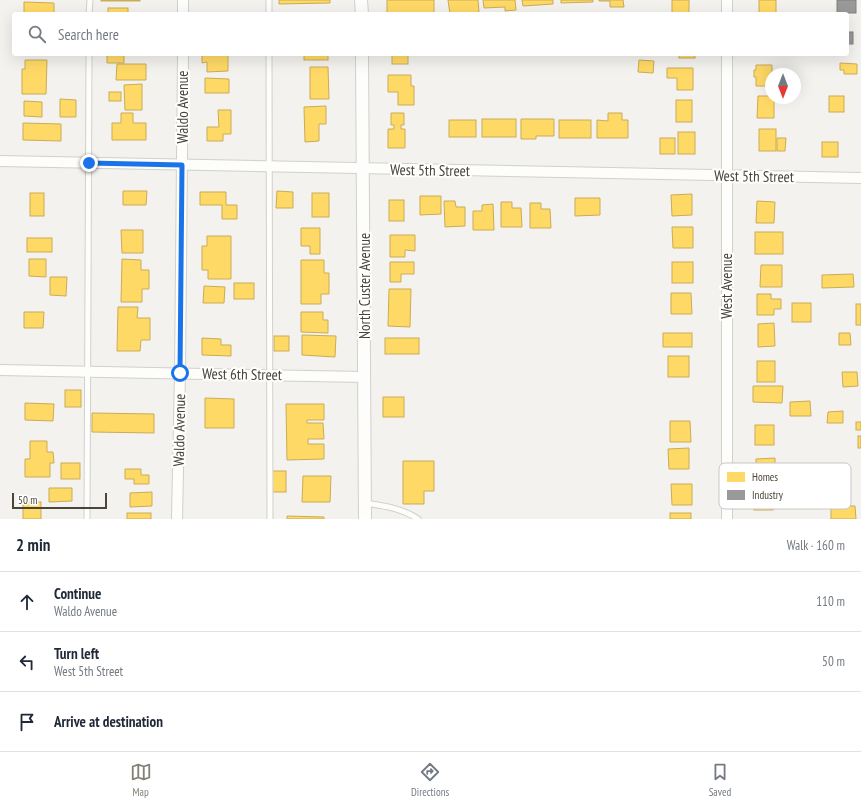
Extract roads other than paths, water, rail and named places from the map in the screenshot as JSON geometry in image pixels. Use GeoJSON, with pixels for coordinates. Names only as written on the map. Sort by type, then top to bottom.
{"type":"FeatureCollection","features":[{"type":"Feature","properties":{"kind":"street"},"geometry":{"type":"LineString","coordinates":[[183,0],[183,12]]}},
{"type":"Feature","properties":{"kind":"street"},"geometry":{"type":"LineString","coordinates":[[361,0],[362,12]]}},
{"type":"Feature","properties":{"kind":"street"},"geometry":{"type":"LineString","coordinates":[[727,0],[727,12]]}},
{"type":"Feature","properties":{"kind":"street","name":"Waldo Avenue"},"geometry":{"type":"LineString","coordinates":[[177,519],[183,56]]}},
{"type":"Feature","properties":{"kind":"street","name":"North Custer Avenue"},"geometry":{"type":"LineString","coordinates":[[362,56],[365,519]]}},
{"type":"Feature","properties":{"kind":"street","name":"West Avenue"},"geometry":{"type":"LineString","coordinates":[[727,56],[727,463]]}},
{"type":"Feature","properties":{"kind":"street","name":"West 5th Street"},"geometry":{"type":"LineString","coordinates":[[0,161],[861,178]]}},
{"type":"Feature","properties":{"kind":"street","name":"West 6th Street"},"geometry":{"type":"LineString","coordinates":[[0,370],[364,376]]}},
{"type":"Feature","properties":{"kind":"street","name":"West Avenue"},"geometry":{"type":"LineString","coordinates":[[727,509],[727,519]]}},
{"type":"Feature","properties":{"kind":"lane"},"geometry":{"type":"LineString","coordinates":[[90,0],[90,12]]}},
{"type":"Feature","properties":{"kind":"lane"},"geometry":{"type":"LineString","coordinates":[[269,0],[269,12]]}},
{"type":"Feature","properties":{"kind":"lane"},"geometry":{"type":"LineString","coordinates":[[87,519],[89,56]]}},
{"type":"Feature","properties":{"kind":"lane"},"geometry":{"type":"LineString","coordinates":[[269,56],[270,519]]}},
{"type":"Feature","properties":{"kind":"lane"},"geometry":{"type":"LineString","coordinates":[[365,503],[389,506],[418,519]]}}]}
